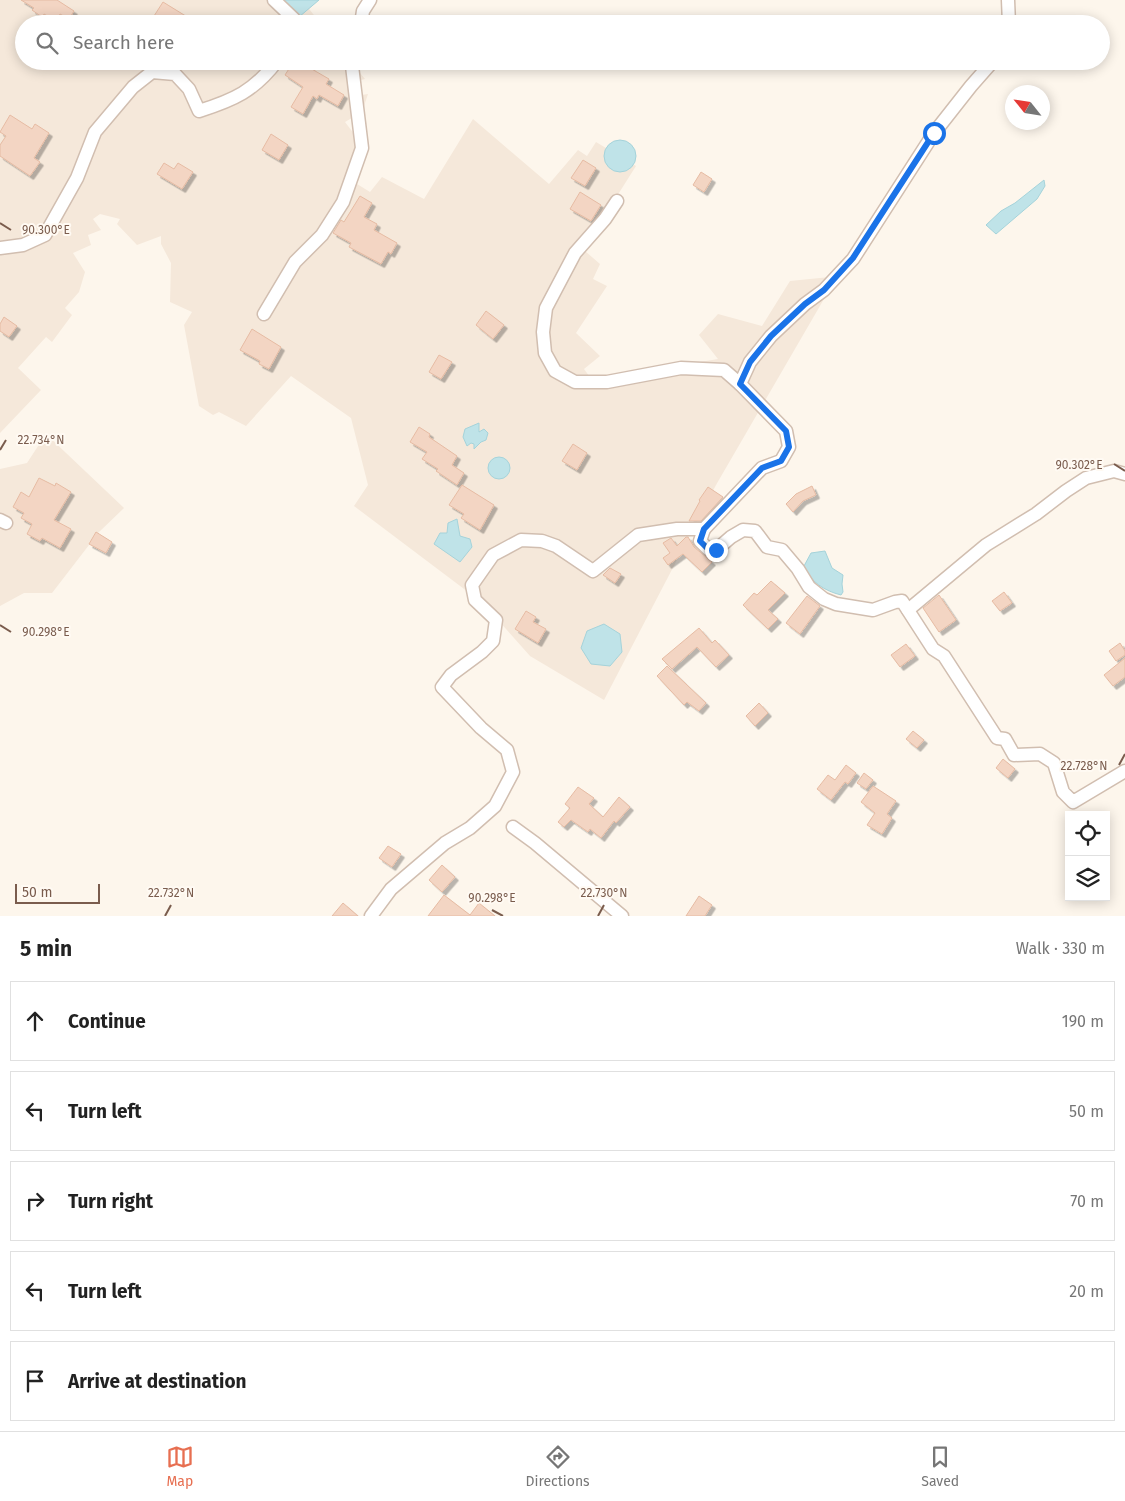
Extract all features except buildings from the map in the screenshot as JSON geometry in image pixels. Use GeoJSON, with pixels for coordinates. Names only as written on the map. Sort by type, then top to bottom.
{"type":"FeatureCollection","features":[{"type":"Feature","properties":{"kind":"street"},"geometry":{"type":"LineString","coordinates":[[274,0],[291,15]]}},
{"type":"Feature","properties":{"kind":"street"},"geometry":{"type":"LineString","coordinates":[[363,15],[370,0]]}},
{"type":"Feature","properties":{"kind":"street"},"geometry":{"type":"LineString","coordinates":[[1008,0],[1009,15]]}},
{"type":"Feature","properties":{"kind":"street"},"geometry":{"type":"LineString","coordinates":[[0,248],[23,245],[45,235],[77,178],[95,132],[133,86],[152,72],[176,74],[189,89],[199,111],[230,101],[257,84],[269,70]]}},
{"type":"Feature","properties":{"kind":"street"},"geometry":{"type":"LineString","coordinates":[[264,314],[295,262],[322,235],[343,202],[362,148],[352,70]]}},
{"type":"Feature","properties":{"kind":"street"},"geometry":{"type":"LineString","coordinates":[[740,384],[750,362],[771,336],[805,304],[824,290],[853,258],[934,133],[985,70]]}},
{"type":"Feature","properties":{"kind":"street"},"geometry":{"type":"LineString","coordinates":[[617,201],[575,253],[546,308],[542,332],[545,353],[555,371],[575,382],[606,382],[681,368],[724,370],[786,431],[789,447],[781,461],[762,468],[704,529],[700,541],[708,549],[716,550],[731,537],[743,530],[755,531],[767,547],[782,550],[798,569],[808,587],[824,599],[845,606],[873,610],[902,601],[933,649],[944,656],[997,738],[1005,739],[1014,755],[1040,754],[1054,763],[1063,792],[1073,802],[1125,772]]}},
{"type":"Feature","properties":{"kind":"street"},"geometry":{"type":"LineString","coordinates":[[908,610],[986,545],[1036,514],[1086,478],[1114,471],[1125,474]]}},
{"type":"Feature","properties":{"kind":"street"},"geometry":{"type":"LineString","coordinates":[[371,916],[391,889],[445,843],[470,828],[495,806],[513,772],[506,750],[481,728],[442,687],[451,675],[482,652],[493,641],[496,620],[475,600],[472,585],[493,555],[521,540],[542,541],[556,546],[593,571],[638,535],[677,529],[704,529]]}},
{"type":"Feature","properties":{"kind":"street"},"geometry":{"type":"LineString","coordinates":[[513,827],[535,843],[622,916]]}},
{"type":"Feature","properties":{"kind":"shaded area"},"geometry":{"type":"Polygon","coordinates":[[[0,0],[302,0],[314,15],[15,15],[15,70],[358,70],[365,79],[353,82],[349,97],[368,94],[362,112],[345,122],[364,147],[349,179],[370,192],[382,177],[424,199],[473,119],[549,184],[578,150],[587,156],[596,142],[636,166],[605,215],[608,226],[585,251],[600,264],[593,279],[607,286],[576,333],[600,356],[584,369],[592,380],[718,359],[699,335],[718,314],[762,326],[790,281],[830,277],[835,280],[716,485],[604,700],[530,656],[484,604],[354,506],[368,485],[351,418],[291,376],[246,426],[219,412],[213,415],[199,406],[184,325],[192,312],[170,302],[171,263],[161,244],[161,236],[137,245],[117,224],[120,219],[100,214],[93,219],[101,230],[88,235],[91,245],[73,253],[85,272],[79,292],[65,308],[72,315],[52,342],[46,337],[18,368],[41,390],[0,433],[0,0]]]}},
{"type":"Feature","properties":{"kind":"shaded area"},"geometry":{"type":"Polygon","coordinates":[[[46,434],[124,508],[99,532],[52,593],[24,593],[0,606],[0,469],[27,463],[46,434]]]}},
{"type":"Feature","properties":{"kind":"water"},"geometry":{"type":"Polygon","coordinates":[[[280,0],[319,0],[301,15],[297,15],[280,0]]]}},
{"type":"Feature","properties":{"kind":"water"},"geometry":{"type":"Polygon","coordinates":[[[620,140],[626,141],[631,145],[635,150],[635,162],[631,167],[626,171],[620,172],[614,171],[609,167],[605,162],[604,156],[605,150],[609,145],[614,141],[620,140]]]}},
{"type":"Feature","properties":{"kind":"water"},"geometry":{"type":"Polygon","coordinates":[[[1044,180],[1045,186],[1037,199],[996,234],[986,225],[1001,211],[1015,203],[1044,180]]]}},
{"type":"Feature","properties":{"kind":"water"},"geometry":{"type":"Polygon","coordinates":[[[479,423],[479,432],[484,429],[488,433],[486,440],[474,449],[474,444],[471,443],[467,446],[463,437],[465,429],[479,423]]]}},
{"type":"Feature","properties":{"kind":"water"},"geometry":{"type":"Polygon","coordinates":[[[499,457],[507,460],[510,468],[507,476],[499,479],[491,476],[488,468],[491,460],[499,457]]]}},
{"type":"Feature","properties":{"kind":"water"},"geometry":{"type":"Polygon","coordinates":[[[457,519],[460,536],[470,539],[472,547],[460,562],[434,544],[440,533],[447,533],[448,523],[457,519]]]}},
{"type":"Feature","properties":{"kind":"water"},"geometry":{"type":"Polygon","coordinates":[[[825,551],[832,568],[843,575],[843,592],[841,595],[819,585],[810,577],[804,566],[811,553],[825,551]]]}},
{"type":"Feature","properties":{"kind":"water"},"geometry":{"type":"Polygon","coordinates":[[[604,624],[620,634],[622,652],[610,666],[591,664],[581,648],[587,631],[604,624]]]}},
{"type":"Feature","properties":{"kind":"route"},"geometry":{"type":"LineString","coordinates":[[716,550],[708,549],[700,541],[704,529],[762,468],[781,461],[789,447],[786,431],[740,384],[750,362],[771,336],[805,304],[824,290],[853,258],[934,133]]}}]}
